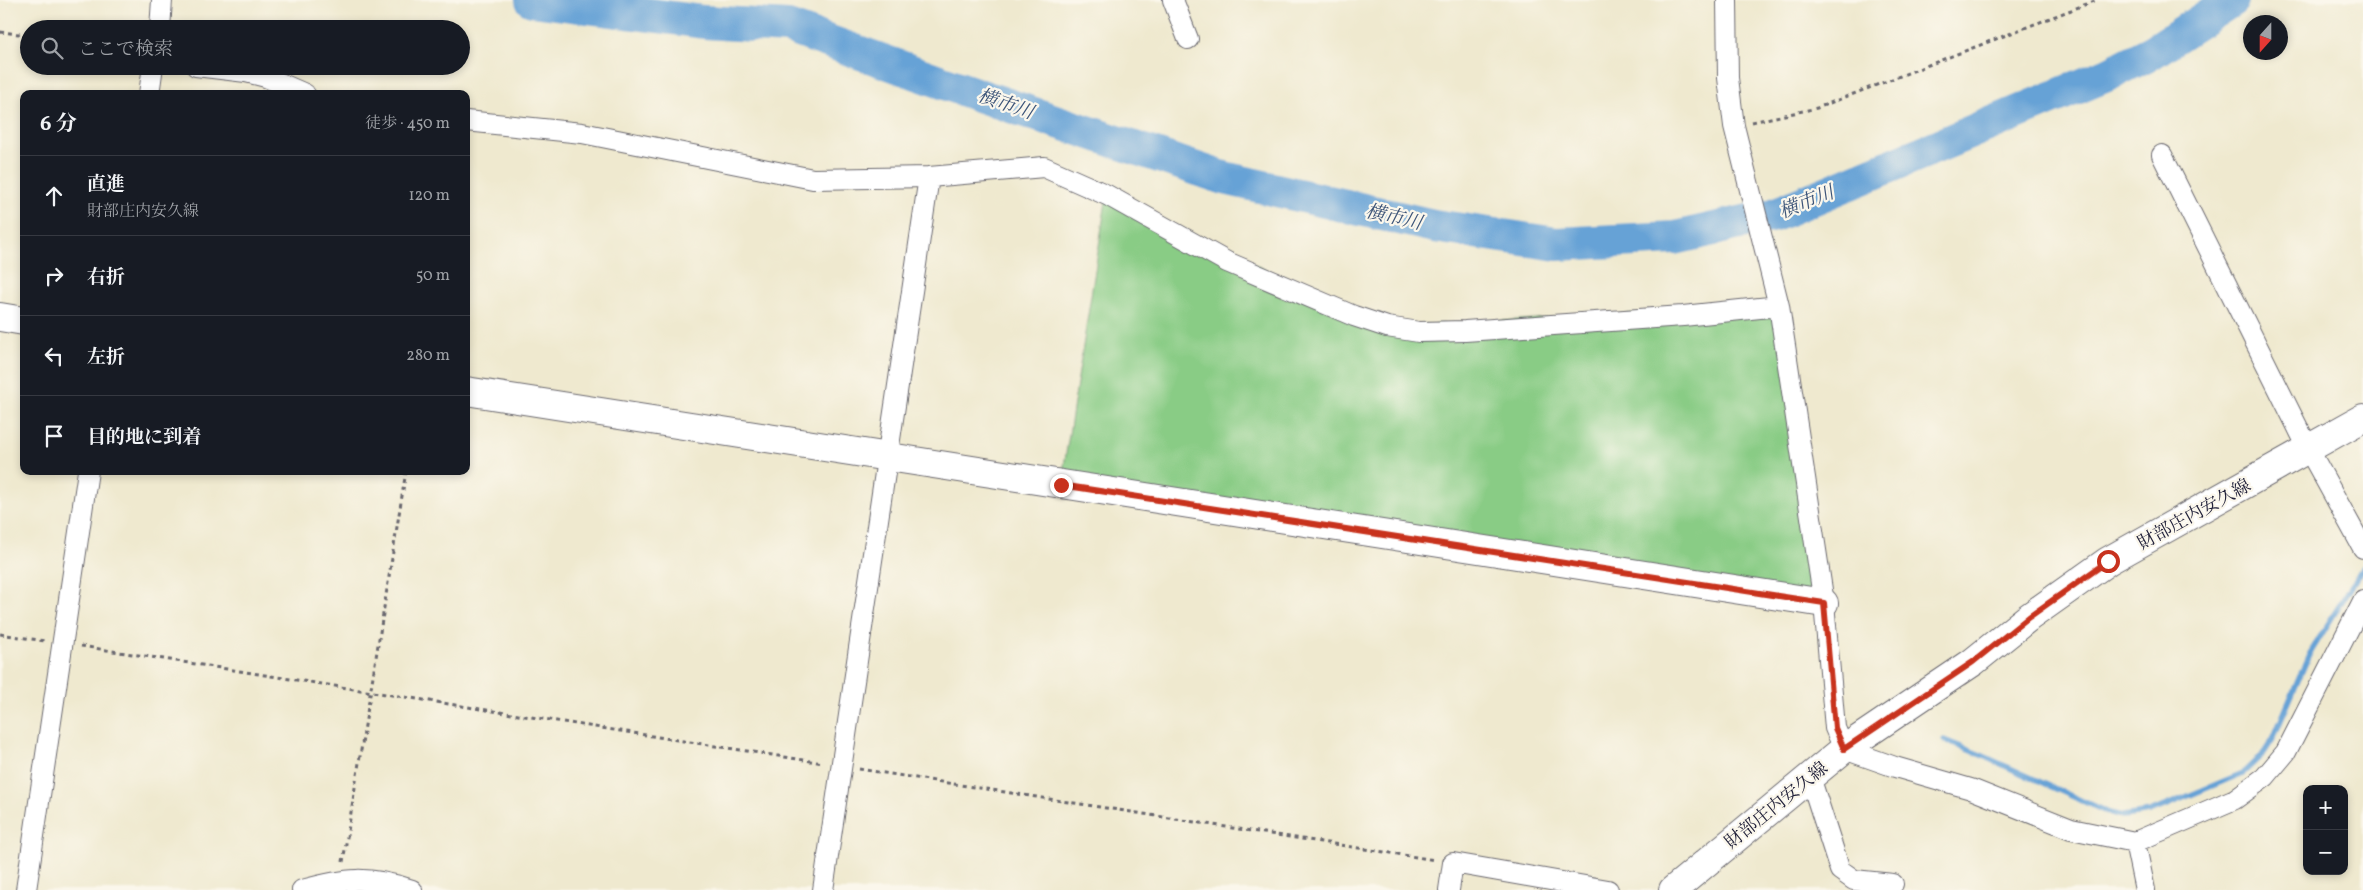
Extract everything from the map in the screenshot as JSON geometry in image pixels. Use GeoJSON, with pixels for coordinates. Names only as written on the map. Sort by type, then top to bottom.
{"type":"FeatureCollection","features":[{"type":"Feature","properties":{"kind":"street"},"geometry":{"type":"LineString","coordinates":[[161,20],[162,0]]}},
{"type":"Feature","properties":{"kind":"street"},"geometry":{"type":"LineString","coordinates":[[1173,0],[1188,39]]}},
{"type":"Feature","properties":{"kind":"street"},"geometry":{"type":"LineString","coordinates":[[1727,0],[1728,78],[1736,136],[1776,298],[1824,603],[1835,728],[1844,749],[1971,790],[2071,829],[2135,842],[2235,799],[2265,777],[2286,752],[2363,601]]}},
{"type":"Feature","properties":{"kind":"street"},"geometry":{"type":"LineString","coordinates":[[150,90],[152,75]]}},
{"type":"Feature","properties":{"kind":"street"},"geometry":{"type":"LineString","coordinates":[[257,75],[295,90]]}},
{"type":"Feature","properties":{"kind":"street"},"geometry":{"type":"LineString","coordinates":[[470,121],[582,133],[812,180],[929,177],[1044,167],[1107,195],[1227,262],[1354,316],[1395,328],[1419,332],[1683,316],[1776,298]]}},
{"type":"Feature","properties":{"kind":"street"},"geometry":{"type":"LineString","coordinates":[[2162,156],[2308,450],[2363,548]]}},
{"type":"Feature","properties":{"kind":"street"},"geometry":{"type":"LineString","coordinates":[[823,890],[929,177]]}},
{"type":"Feature","properties":{"kind":"street"},"geometry":{"type":"LineString","coordinates":[[0,317],[20,320]]}},
{"type":"Feature","properties":{"kind":"street"},"geometry":{"type":"LineString","coordinates":[[470,392],[1824,603]]}},
{"type":"Feature","properties":{"kind":"street","name":"財部庄内安久線"},"geometry":{"type":"LineString","coordinates":[[1673,890],[1844,749],[1973,662],[2029,617],[2108,561],[2363,418]]}},
{"type":"Feature","properties":{"kind":"street"},"geometry":{"type":"LineString","coordinates":[[26,890],[87,475]]}},
{"type":"Feature","properties":{"kind":"street"},"geometry":{"type":"LineString","coordinates":[[1810,777],[1840,870],[1854,880],[1893,884]]}},
{"type":"Feature","properties":{"kind":"street"},"geometry":{"type":"LineString","coordinates":[[2135,842],[2146,890]]}},
{"type":"Feature","properties":{"kind":"street"},"geometry":{"type":"LineString","coordinates":[[1449,890],[1453,863],[1608,890]]}},
{"type":"Feature","properties":{"kind":"street"},"geometry":{"type":"LineString","coordinates":[[302,890],[340,880],[384,880],[412,890]]}},
{"type":"Feature","properties":{"kind":"path"},"geometry":{"type":"LineString","coordinates":[[1736,136],[1817,108],[2097,0]]}},
{"type":"Feature","properties":{"kind":"path"},"geometry":{"type":"LineString","coordinates":[[0,32],[20,34]]}},
{"type":"Feature","properties":{"kind":"path"},"geometry":{"type":"LineString","coordinates":[[340,880],[405,475]]}},
{"type":"Feature","properties":{"kind":"path"},"geometry":{"type":"LineString","coordinates":[[0,634],[1453,863]]}},
{"type":"Feature","properties":{"kind":"green space"},"geometry":{"type":"Polygon","coordinates":[[[1107,195],[1387,327],[1779,306],[1824,603],[1061,485],[1107,195]]]}},
{"type":"Feature","properties":{"kind":"waterway","name":"横市川"},"geometry":{"type":"LineString","coordinates":[[532,0],[704,22],[788,27],[981,96],[1224,178],[1434,226],[1557,244],[1675,238],[1774,215],[2109,74],[2154,51],[2232,0]]}},
{"type":"Feature","properties":{"kind":"waterway"},"geometry":{"type":"LineString","coordinates":[[1944,740],[2109,813],[2123,816],[2150,812],[2243,773],[2264,753],[2273,739],[2309,655],[2363,567]]}},
{"type":"Feature","properties":{"kind":"route"},"geometry":{"type":"LineString","coordinates":[[1061,485],[1824,603],[1835,728],[1844,749],[1973,662],[2029,617],[2108,561]]}}]}
